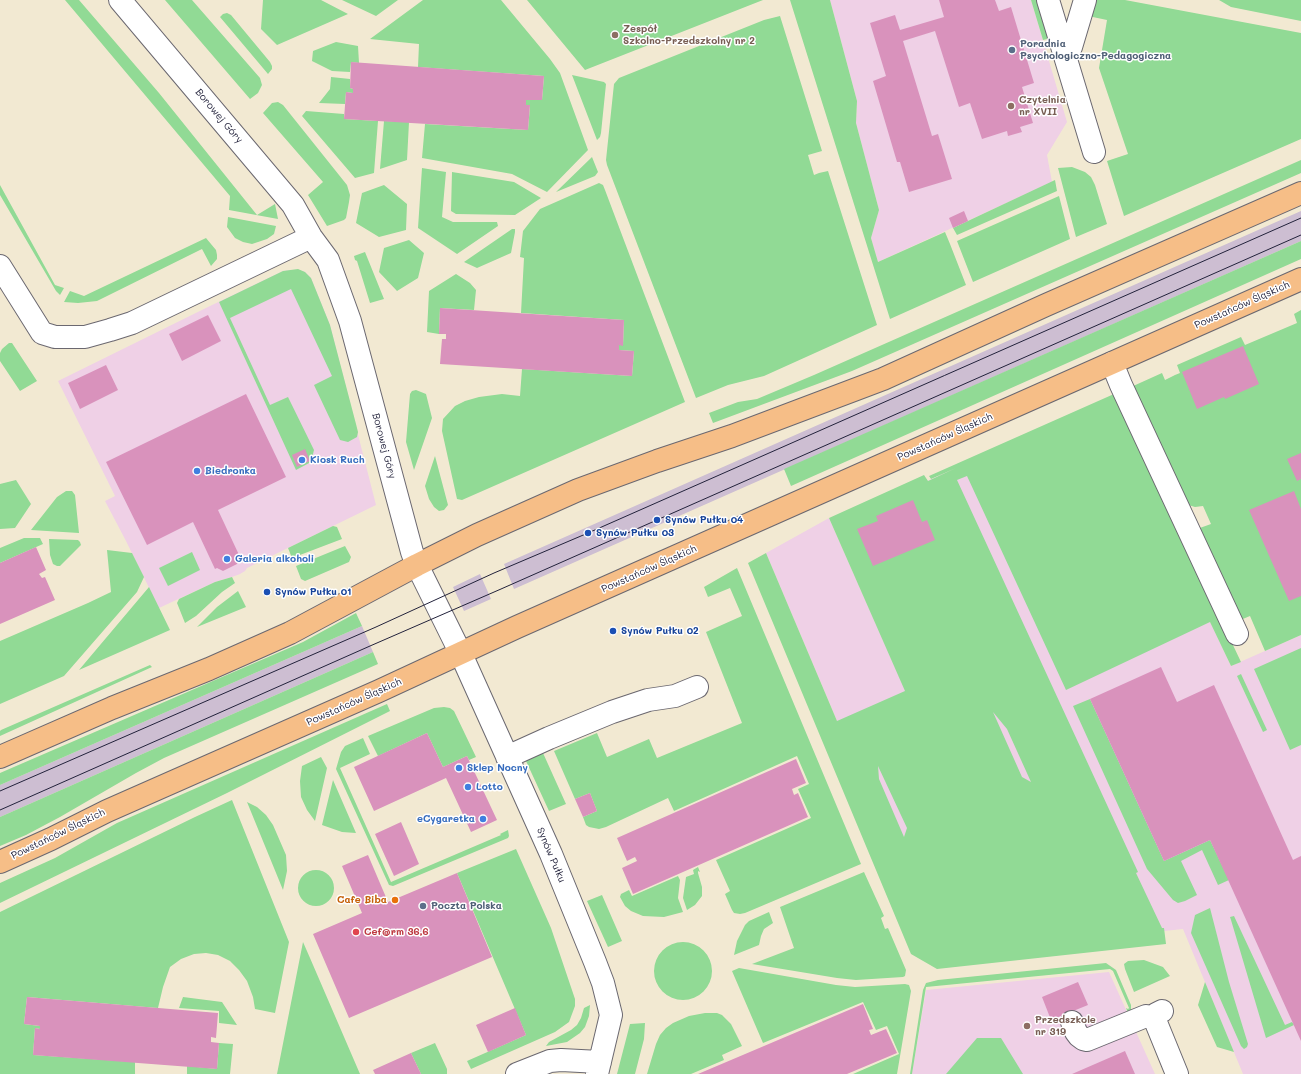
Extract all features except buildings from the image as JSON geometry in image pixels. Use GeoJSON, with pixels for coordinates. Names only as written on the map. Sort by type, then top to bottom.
{"type":"FeatureCollection","features":[{"type":"Feature","properties":{"kind":"main road"},"geometry":{"type":"LineString","coordinates":[[0,757],[112,708],[209,669],[285,636],[417,565],[477,535],[578,490],[657,461],[732,436],[883,379],[1046,305],[1301,193]]}},
{"type":"Feature","properties":{"kind":"main road","name":"Powstańców Śląskich"},"geometry":{"type":"LineString","coordinates":[[0,862],[107,811],[379,691],[517,627],[1301,279]]}},
{"type":"Feature","properties":{"kind":"street","name":"Borowej Góry"},"geometry":{"type":"LineString","coordinates":[[120,0],[294,205],[311,237],[328,260],[350,321],[412,552],[461,654]]}},
{"type":"Feature","properties":{"kind":"street"},"geometry":{"type":"LineString","coordinates":[[1048,0],[1094,152]]}},
{"type":"Feature","properties":{"kind":"street"},"geometry":{"type":"LineString","coordinates":[[1064,54],[1071,47],[1084,0]]}},
{"type":"Feature","properties":{"kind":"street"},"geometry":{"type":"LineString","coordinates":[[0,266],[42,333],[55,337],[85,337],[132,323],[311,237]]}},
{"type":"Feature","properties":{"kind":"street"},"geometry":{"type":"LineString","coordinates":[[1112,362],[1237,634]]}},
{"type":"Feature","properties":{"kind":"street","name":"Synów Pułku"},"geometry":{"type":"LineString","coordinates":[[461,654],[508,757],[573,907],[595,962],[604,988],[611,1016],[599,1068],[561,1060],[550,1061],[517,1074]]}},
{"type":"Feature","properties":{"kind":"street"},"geometry":{"type":"LineString","coordinates":[[508,757],[612,712],[648,700],[674,696],[697,687]]}},
{"type":"Feature","properties":{"kind":"street"},"geometry":{"type":"LineString","coordinates":[[1072,1022],[1079,1036],[1087,1040],[1110,1032],[1146,1016],[1151,1017],[1159,1015],[1177,1074]]}},
{"type":"Feature","properties":{"kind":"shaded area"},"geometry":{"type":"Polygon","coordinates":[[[830,0],[1031,0],[1067,122],[1047,155],[1052,182],[878,262],[871,238],[879,210],[856,123],[857,101],[830,0]]]}},
{"type":"Feature","properties":{"kind":"shaded area"},"geometry":{"type":"Polygon","coordinates":[[[1301,211],[1301,241],[514,589],[504,564],[1301,211]]]}},
{"type":"Feature","properties":{"kind":"shaded area"},"geometry":{"type":"Polygon","coordinates":[[[291,270],[305,272],[311,278],[330,325],[376,505],[247,568],[240,574],[215,582],[159,608],[105,501],[115,496],[58,381],[283,271],[291,270]]]}},
{"type":"Feature","properties":{"kind":"shaded area"},"geometry":{"type":"Polygon","coordinates":[[[1106,402],[1231,666],[1301,635],[1301,1074],[1243,1074],[1183,929],[936,955],[766,553],[829,518],[905,690],[927,481],[1106,402]]]}},
{"type":"Feature","properties":{"kind":"shaded area"},"geometry":{"type":"Polygon","coordinates":[[[480,574],[491,599],[464,611],[453,587],[480,574]]]}},
{"type":"Feature","properties":{"kind":"shaded area"},"geometry":{"type":"Polygon","coordinates":[[[362,626],[373,652],[0,817],[0,785],[362,626]]]}},
{"type":"Feature","properties":{"kind":"shaded area","name":"Przedszkole nr 319"},"geometry":{"type":"Polygon","coordinates":[[[1109,972],[1155,1074],[912,1074],[926,990],[1109,972]]]}},
{"type":"Feature","properties":{"kind":"green space"},"geometry":{"type":"Polygon","coordinates":[[[65,0],[79,0],[159,93],[257,215],[275,204],[278,219],[229,210],[230,196],[65,0]]]}},
{"type":"Feature","properties":{"kind":"green space"},"geometry":{"type":"Polygon","coordinates":[[[165,0],[192,0],[260,78],[262,85],[258,93],[250,99],[165,0]]]}},
{"type":"Feature","properties":{"kind":"green space"},"geometry":{"type":"Polygon","coordinates":[[[263,0],[321,0],[348,14],[277,45],[261,29],[263,0]]]}},
{"type":"Feature","properties":{"kind":"green space"},"geometry":{"type":"Polygon","coordinates":[[[342,0],[398,0],[376,16],[342,0]]]}},
{"type":"Feature","properties":{"kind":"green space"},"geometry":{"type":"Polygon","coordinates":[[[423,0],[501,0],[560,73],[588,150],[547,192],[512,174],[422,158],[425,124],[528,130],[530,106],[526,105],[526,100],[542,100],[544,76],[418,67],[419,44],[370,39],[423,0]]]}},
{"type":"Feature","properties":{"kind":"green space","name":"Zespół Szkolno-Przedszkolny nr 2"},"geometry":{"type":"Polygon","coordinates":[[[527,0],[763,0],[585,70],[527,0]]]}},
{"type":"Feature","properties":{"kind":"green space"},"geometry":{"type":"Polygon","coordinates":[[[790,0],[830,0],[857,101],[856,123],[879,210],[871,238],[878,262],[945,232],[966,285],[890,319],[790,0]]]}},
{"type":"Feature","properties":{"kind":"green space"},"geometry":{"type":"Polygon","coordinates":[[[1031,0],[1038,0],[1049,38],[1047,39],[1043,40],[1031,0]]]}},
{"type":"Feature","properties":{"kind":"green space"},"geometry":{"type":"Polygon","coordinates":[[[1093,0],[1125,0],[1301,33],[1301,139],[1124,216],[1107,161],[1128,154],[1099,68],[1107,20],[1088,16],[1093,0]]]}},
{"type":"Feature","properties":{"kind":"green space"},"geometry":{"type":"Polygon","coordinates":[[[1219,0],[1301,0],[1301,21],[1231,7],[1219,0]]]}},
{"type":"Feature","properties":{"kind":"green space"},"geometry":{"type":"Polygon","coordinates":[[[227,13],[231,15],[270,62],[272,69],[268,74],[220,17],[227,13]]]}},
{"type":"Feature","properties":{"kind":"green space"},"geometry":{"type":"Polygon","coordinates":[[[780,16],[822,151],[808,155],[814,175],[828,171],[877,325],[764,376],[728,385],[696,398],[607,165],[606,160],[614,84],[619,78],[764,20],[780,16]]]}},
{"type":"Feature","properties":{"kind":"green space"},"geometry":{"type":"Polygon","coordinates":[[[336,42],[358,46],[359,63],[351,62],[350,72],[332,71],[312,61],[313,51],[336,42]]]}},
{"type":"Feature","properties":{"kind":"green space"},"geometry":{"type":"Polygon","coordinates":[[[572,75],[604,82],[606,84],[601,133],[597,140],[572,75]]]}},
{"type":"Feature","properties":{"kind":"green space"},"geometry":{"type":"Polygon","coordinates":[[[331,77],[350,79],[350,88],[353,89],[353,93],[346,92],[345,104],[319,103],[330,89],[331,77]]]}},
{"type":"Feature","properties":{"kind":"green space"},"geometry":{"type":"Polygon","coordinates":[[[278,102],[283,105],[347,185],[350,195],[346,218],[344,220],[327,226],[308,195],[323,182],[263,113],[272,103],[278,102]]]}},
{"type":"Feature","properties":{"kind":"green space"},"geometry":{"type":"Polygon","coordinates":[[[306,111],[344,114],[344,119],[378,121],[374,173],[355,178],[302,116],[306,111]]]}},
{"type":"Feature","properties":{"kind":"green space"},"geometry":{"type":"Polygon","coordinates":[[[384,121],[409,122],[407,160],[380,169],[384,121]]]}},
{"type":"Feature","properties":{"kind":"green space"},"geometry":{"type":"Polygon","coordinates":[[[592,157],[598,172],[595,176],[556,192],[592,157]]]}},
{"type":"Feature","properties":{"kind":"green space"},"geometry":{"type":"Polygon","coordinates":[[[1301,160],[1301,173],[852,371],[713,423],[709,413],[738,402],[757,399],[814,375],[1301,160]]]}},
{"type":"Feature","properties":{"kind":"green space"},"geometry":{"type":"Polygon","coordinates":[[[1072,167],[1085,172],[1091,177],[1095,185],[1107,224],[1076,237],[1058,168],[1072,167]]]}},
{"type":"Feature","properties":{"kind":"green space"},"geometry":{"type":"Polygon","coordinates":[[[422,168],[446,172],[442,217],[453,222],[497,222],[498,226],[457,254],[418,228],[422,168]]]}},
{"type":"Feature","properties":{"kind":"green space"},"geometry":{"type":"Polygon","coordinates":[[[452,172],[514,182],[541,198],[515,215],[456,214],[451,211],[452,172]]]}},
{"type":"Feature","properties":{"kind":"green space"},"geometry":{"type":"Polygon","coordinates":[[[1055,180],[1057,191],[957,235],[953,228],[1055,180]]]}},
{"type":"Feature","properties":{"kind":"green space"},"geometry":{"type":"Polygon","coordinates":[[[599,183],[603,185],[605,190],[685,402],[462,500],[457,499],[442,431],[443,419],[455,406],[479,397],[502,394],[520,396],[522,369],[632,376],[634,351],[619,350],[619,345],[623,345],[624,320],[521,313],[524,258],[520,257],[523,231],[540,209],[599,183]]]}},
{"type":"Feature","properties":{"kind":"green space"},"geometry":{"type":"Polygon","coordinates":[[[0,185],[55,285],[64,288],[60,295],[56,291],[0,195],[0,185]]]}},
{"type":"Feature","properties":{"kind":"green space"},"geometry":{"type":"Polygon","coordinates":[[[384,185],[407,204],[406,230],[379,237],[356,223],[362,193],[384,185]]]}},
{"type":"Feature","properties":{"kind":"green space"},"geometry":{"type":"Polygon","coordinates":[[[1059,196],[1070,239],[973,282],[957,241],[1059,196]]]}},
{"type":"Feature","properties":{"kind":"green space"},"geometry":{"type":"Polygon","coordinates":[[[228,217],[276,226],[274,234],[267,239],[252,244],[243,242],[235,238],[227,227],[228,217]]]}},
{"type":"Feature","properties":{"kind":"green space"},"geometry":{"type":"Polygon","coordinates":[[[512,229],[515,229],[515,232],[511,253],[477,268],[464,262],[512,229]]]}},
{"type":"Feature","properties":{"kind":"green space"},"geometry":{"type":"Polygon","coordinates":[[[206,238],[216,250],[217,255],[217,259],[211,266],[202,249],[97,301],[78,303],[64,302],[70,291],[84,296],[206,238]]]}},
{"type":"Feature","properties":{"kind":"green space"},"geometry":{"type":"Polygon","coordinates":[[[409,240],[424,253],[418,278],[397,291],[379,272],[384,248],[409,240]]]}},
{"type":"Feature","properties":{"kind":"green space"},"geometry":{"type":"Polygon","coordinates":[[[1301,241],[1301,259],[791,486],[784,469],[1301,241]]]}},
{"type":"Feature","properties":{"kind":"green space"},"geometry":{"type":"Polygon","coordinates":[[[365,252],[384,299],[370,303],[357,261],[355,260],[354,256],[365,252]]]}},
{"type":"Feature","properties":{"kind":"green space"},"geometry":{"type":"Polygon","coordinates":[[[298,269],[305,272],[311,278],[330,325],[358,432],[357,437],[348,442],[340,440],[314,385],[332,376],[291,289],[230,318],[270,405],[288,397],[314,450],[311,462],[296,470],[219,302],[283,271],[298,269]]]}},
{"type":"Feature","properties":{"kind":"green space"},"geometry":{"type":"Polygon","coordinates":[[[456,274],[470,283],[476,290],[474,310],[440,308],[439,334],[427,332],[429,291],[456,274]]]}},
{"type":"Feature","properties":{"kind":"green space"},"geometry":{"type":"Polygon","coordinates":[[[1301,310],[1301,635],[1265,651],[1250,616],[1238,621],[1197,529],[1211,524],[1203,506],[1195,507],[1185,504],[1131,387],[1162,373],[1165,380],[1180,373],[1177,365],[1241,337],[1245,345],[1297,323],[1294,314],[1301,310]]]}},
{"type":"Feature","properties":{"kind":"green space"},"geometry":{"type":"Polygon","coordinates":[[[9,343],[12,343],[37,381],[20,391],[0,361],[0,353],[2,349],[9,343]]]}},
{"type":"Feature","properties":{"kind":"green space"},"geometry":{"type":"Polygon","coordinates":[[[416,390],[426,394],[432,418],[414,470],[406,442],[410,394],[412,391],[416,390]]]}},
{"type":"Feature","properties":{"kind":"green space"},"geometry":{"type":"Polygon","coordinates":[[[1114,394],[1241,662],[1231,666],[1210,622],[1066,690],[967,476],[957,480],[1138,872],[1136,873],[1162,928],[1164,928],[1166,944],[937,969],[911,954],[748,563],[766,553],[837,721],[905,691],[829,518],[924,475],[928,481],[956,468],[931,479],[929,476],[1114,394]],[[993,712],[1022,777],[1031,782],[1007,729],[993,712]],[[878,766],[879,779],[904,837],[907,828],[878,766]]]}},
{"type":"Feature","properties":{"kind":"green space"},"geometry":{"type":"Polygon","coordinates":[[[435,456],[448,505],[444,510],[439,511],[434,507],[429,499],[425,486],[435,456]]]}},
{"type":"Feature","properties":{"kind":"green space"},"geometry":{"type":"Polygon","coordinates":[[[16,480],[31,504],[15,528],[0,529],[0,484],[16,480]]]}},
{"type":"Feature","properties":{"kind":"green space"},"geometry":{"type":"Polygon","coordinates":[[[66,491],[72,491],[75,495],[79,533],[31,530],[57,497],[66,491]]]}},
{"type":"Feature","properties":{"kind":"green space"},"geometry":{"type":"Polygon","coordinates":[[[333,526],[337,527],[342,539],[292,558],[288,548],[333,526]]]}},
{"type":"Feature","properties":{"kind":"green space"},"geometry":{"type":"Polygon","coordinates":[[[24,538],[40,538],[43,544],[0,563],[0,548],[24,538]]]}},
{"type":"Feature","properties":{"kind":"green space"},"geometry":{"type":"Polygon","coordinates":[[[49,539],[78,540],[81,545],[60,566],[57,566],[53,564],[50,555],[49,539]]]}},
{"type":"Feature","properties":{"kind":"green space"},"geometry":{"type":"Polygon","coordinates":[[[345,546],[351,557],[349,562],[305,581],[301,579],[296,566],[345,546]]]}},
{"type":"Feature","properties":{"kind":"green space"},"geometry":{"type":"Polygon","coordinates":[[[107,550],[132,553],[144,577],[137,592],[64,676],[0,704],[0,641],[111,592],[107,550]]]}},
{"type":"Feature","properties":{"kind":"green space"},"geometry":{"type":"Polygon","coordinates":[[[192,552],[200,570],[168,586],[159,568],[192,552]]]}},
{"type":"Feature","properties":{"kind":"green space"},"geometry":{"type":"Polygon","coordinates":[[[737,568],[861,864],[740,914],[734,913],[732,910],[725,894],[730,891],[716,860],[811,818],[798,789],[809,784],[797,756],[674,811],[668,798],[599,829],[586,825],[583,817],[597,811],[590,793],[575,799],[554,751],[597,733],[607,757],[649,739],[657,758],[742,723],[706,632],[742,616],[730,588],[708,597],[704,587],[737,568]]]}},
{"type":"Feature","properties":{"kind":"green space"},"geometry":{"type":"Polygon","coordinates":[[[232,577],[235,583],[222,592],[196,616],[185,623],[177,603],[179,599],[215,582],[232,577]]]}},
{"type":"Feature","properties":{"kind":"green space"},"geometry":{"type":"Polygon","coordinates":[[[149,587],[170,630],[79,670],[149,587]]]}},
{"type":"Feature","properties":{"kind":"green space"},"geometry":{"type":"Polygon","coordinates":[[[238,591],[246,607],[197,627],[217,607],[238,591]]]}},
{"type":"Feature","properties":{"kind":"green space"},"geometry":{"type":"Polygon","coordinates":[[[356,613],[362,626],[0,785],[0,773],[303,642],[356,613]]]}},
{"type":"Feature","properties":{"kind":"green space"},"geometry":{"type":"Polygon","coordinates":[[[1301,648],[1301,745],[1290,750],[1254,669],[1301,648]]]}},
{"type":"Feature","properties":{"kind":"green space"},"geometry":{"type":"Polygon","coordinates":[[[373,652],[378,664],[164,758],[60,817],[26,835],[0,846],[0,817],[373,652]]]}},
{"type":"Feature","properties":{"kind":"green space"},"geometry":{"type":"Polygon","coordinates":[[[150,665],[152,667],[0,736],[1,730],[150,665]]]}},
{"type":"Feature","properties":{"kind":"green space"},"geometry":{"type":"Polygon","coordinates":[[[1241,674],[1267,730],[1263,732],[1237,676],[1241,674]]]}},
{"type":"Feature","properties":{"kind":"green space"},"geometry":{"type":"Polygon","coordinates":[[[1090,699],[1164,861],[1210,840],[1229,880],[1218,885],[1202,850],[1181,861],[1197,895],[1178,903],[1173,900],[1147,869],[1073,706],[1090,699]]]}},
{"type":"Feature","properties":{"kind":"green space"},"geometry":{"type":"Polygon","coordinates":[[[387,704],[390,711],[227,793],[0,903],[0,883],[55,858],[117,823],[387,704]]]}},
{"type":"Feature","properties":{"kind":"green space"},"geometry":{"type":"Polygon","coordinates":[[[434,708],[450,708],[454,711],[476,757],[469,760],[467,756],[443,767],[427,733],[378,756],[368,736],[434,708]]]}},
{"type":"Feature","properties":{"kind":"green space"},"geometry":{"type":"Polygon","coordinates":[[[363,738],[370,754],[340,768],[391,882],[501,835],[500,834],[508,830],[508,838],[393,886],[389,885],[336,769],[341,752],[345,746],[363,738]]]}},
{"type":"Feature","properties":{"kind":"green space"},"geometry":{"type":"Polygon","coordinates":[[[543,753],[566,804],[549,811],[526,761],[543,753]]]}},
{"type":"Feature","properties":{"kind":"green space"},"geometry":{"type":"Polygon","coordinates":[[[321,757],[327,768],[315,821],[307,810],[301,797],[300,781],[302,766],[321,757]]]}},
{"type":"Feature","properties":{"kind":"green space"},"geometry":{"type":"Polygon","coordinates":[[[333,780],[356,833],[342,832],[322,825],[333,780]]]}},
{"type":"Feature","properties":{"kind":"green space"},"geometry":{"type":"Polygon","coordinates":[[[232,800],[289,942],[275,1013],[255,1009],[253,997],[247,981],[230,961],[218,955],[206,953],[194,954],[181,959],[170,967],[158,1008],[27,997],[24,1024],[40,1026],[40,1029],[35,1028],[33,1055],[135,1062],[135,1074],[0,1074],[0,912],[232,800]]]}},
{"type":"Feature","properties":{"kind":"green space"},"geometry":{"type":"Polygon","coordinates":[[[247,802],[257,807],[266,815],[273,825],[286,855],[287,871],[283,890],[247,802]]]}},
{"type":"Feature","properties":{"kind":"green space"},"geometry":{"type":"Polygon","coordinates":[[[516,849],[551,928],[575,999],[575,1006],[569,1022],[555,1032],[471,1069],[467,1061],[526,1035],[457,873],[516,849]]]}},
{"type":"Feature","properties":{"kind":"green space"},"geometry":{"type":"Polygon","coordinates":[[[698,867],[700,872],[698,871],[702,887],[702,896],[695,905],[687,910],[683,898],[686,877],[694,874],[693,870],[698,867]]]}},
{"type":"Feature","properties":{"kind":"green space"},"geometry":{"type":"Polygon","coordinates":[[[320,870],[329,875],[333,881],[333,895],[329,901],[320,906],[312,906],[303,901],[299,895],[298,884],[303,875],[309,871],[320,870]]]}},
{"type":"Feature","properties":{"kind":"green space"},"geometry":{"type":"Polygon","coordinates":[[[864,872],[884,916],[881,918],[885,929],[888,928],[906,970],[905,976],[856,980],[752,964],[794,948],[780,907],[864,872]]]}},
{"type":"Feature","properties":{"kind":"green space"},"geometry":{"type":"Polygon","coordinates":[[[678,876],[680,880],[678,898],[683,912],[664,917],[643,916],[631,911],[625,906],[620,897],[621,894],[629,890],[632,896],[678,876]]]}},
{"type":"Feature","properties":{"kind":"green space"},"geometry":{"type":"Polygon","coordinates":[[[602,895],[622,941],[608,947],[587,901],[602,895]]]}},
{"type":"Feature","properties":{"kind":"green space"},"geometry":{"type":"Polygon","coordinates":[[[1210,908],[1229,982],[1248,1044],[1244,1049],[1241,1046],[1191,933],[1195,915],[1210,908]]]}},
{"type":"Feature","properties":{"kind":"green space"},"geometry":{"type":"Polygon","coordinates":[[[769,912],[773,923],[764,929],[759,945],[734,955],[737,941],[745,925],[749,921],[769,912]]]}},
{"type":"Feature","properties":{"kind":"green space"},"geometry":{"type":"Polygon","coordinates":[[[1234,916],[1285,1025],[1292,1022],[1294,1025],[1266,1038],[1230,917],[1234,916]]]}},
{"type":"Feature","properties":{"kind":"green space"},"geometry":{"type":"Polygon","coordinates":[[[303,942],[310,958],[360,1074],[277,1074],[303,942]]]}},
{"type":"Feature","properties":{"kind":"green space"},"geometry":{"type":"Polygon","coordinates":[[[683,942],[694,944],[707,955],[710,960],[712,971],[710,982],[699,995],[694,998],[683,1000],[672,998],[659,987],[656,982],[654,971],[656,960],[667,947],[672,944],[683,942]]]}},
{"type":"Feature","properties":{"kind":"green space"},"geometry":{"type":"Polygon","coordinates":[[[1144,960],[1163,967],[1170,976],[1134,992],[1124,964],[1128,961],[1144,960]]]}},
{"type":"Feature","properties":{"kind":"green space"},"geometry":{"type":"Polygon","coordinates":[[[1106,963],[1116,970],[1131,1005],[1129,1015],[1126,1008],[1129,1008],[1113,971],[1110,969],[926,987],[912,1074],[910,1074],[923,990],[926,983],[938,980],[1106,963]]]}},
{"type":"Feature","properties":{"kind":"green space"},"geometry":{"type":"Polygon","coordinates":[[[739,968],[855,987],[909,985],[911,991],[897,1074],[853,1074],[899,1054],[887,1026],[876,1030],[863,1002],[763,1043],[732,971],[739,968]]]}},
{"type":"Feature","properties":{"kind":"green space"},"geometry":{"type":"Polygon","coordinates":[[[1205,982],[1234,1052],[1217,1047],[1198,1005],[1205,982]]]}},
{"type":"Feature","properties":{"kind":"green space"},"geometry":{"type":"Polygon","coordinates":[[[183,997],[222,1002],[237,1025],[219,1023],[219,1011],[179,1008],[183,997]]]}},
{"type":"Feature","properties":{"kind":"green space"},"geometry":{"type":"Polygon","coordinates":[[[590,1005],[589,1016],[585,1027],[580,1033],[567,1042],[546,1046],[549,1042],[577,1025],[584,1008],[590,1005]]]}},
{"type":"Feature","properties":{"kind":"green space"},"geometry":{"type":"Polygon","coordinates":[[[705,1013],[717,1013],[722,1015],[731,1024],[742,1046],[722,1055],[724,1060],[691,1074],[647,1074],[656,1044],[660,1035],[666,1028],[689,1016],[705,1013]]]}},
{"type":"Feature","properties":{"kind":"green space"},"geometry":{"type":"Polygon","coordinates":[[[645,1023],[644,1039],[635,1074],[617,1074],[630,1024],[645,1023]]]}},
{"type":"Feature","properties":{"kind":"green space"},"geometry":{"type":"Polygon","coordinates":[[[977,1038],[1001,1038],[1023,1074],[946,1074],[977,1038]]]}},
{"type":"Feature","properties":{"kind":"green space"},"geometry":{"type":"Polygon","coordinates":[[[219,1043],[233,1044],[230,1074],[187,1074],[187,1066],[217,1069],[219,1043]]]}},
{"type":"Feature","properties":{"kind":"green space"},"geometry":{"type":"Polygon","coordinates":[[[435,1043],[447,1069],[447,1074],[421,1074],[411,1053],[435,1043]]]}},
{"type":"Feature","properties":{"kind":"tram line"},"geometry":{"type":"LineString","coordinates":[[0,791],[376,627],[494,573],[588,533],[1301,218]]}},
{"type":"Feature","properties":{"kind":"tram line"},"geometry":{"type":"LineString","coordinates":[[0,810],[1301,235]]}},
{"type":"Feature","properties":{"kind":"place","name":"Zespół Szkolno-Przedszkolny nr 2"},"geometry":{"type":"Point","coordinates":[615,35]}},
{"type":"Feature","properties":{"kind":"place","name":"Poradnia Psychologiczno-Pedagogiczna"},"geometry":{"type":"Point","coordinates":[1012,50]}},
{"type":"Feature","properties":{"kind":"place","name":"Czytelnia nr XVII"},"geometry":{"type":"Point","coordinates":[1011,106]}},
{"type":"Feature","properties":{"kind":"place","name":"Kiosk Ruch"},"geometry":{"type":"Point","coordinates":[302,460]}},
{"type":"Feature","properties":{"kind":"place","name":"Biedronka"},"geometry":{"type":"Point","coordinates":[197,471]}},
{"type":"Feature","properties":{"kind":"place","name":"Synów Pułku 04"},"geometry":{"type":"Point","coordinates":[657,520]}},
{"type":"Feature","properties":{"kind":"place","name":"Synów Pułku 03"},"geometry":{"type":"Point","coordinates":[588,533]}},
{"type":"Feature","properties":{"kind":"place","name":"Galeria alkoholi"},"geometry":{"type":"Point","coordinates":[227,559]}},
{"type":"Feature","properties":{"kind":"place","name":"Synów Pułku 01"},"geometry":{"type":"Point","coordinates":[267,592]}},
{"type":"Feature","properties":{"kind":"place","name":"Synów Pułku 02"},"geometry":{"type":"Point","coordinates":[613,631]}},
{"type":"Feature","properties":{"kind":"place","name":"Sklep Nocny"},"geometry":{"type":"Point","coordinates":[459,768]}},
{"type":"Feature","properties":{"kind":"place","name":"Lotto"},"geometry":{"type":"Point","coordinates":[468,787]}},
{"type":"Feature","properties":{"kind":"place","name":"eCygaretka"},"geometry":{"type":"Point","coordinates":[483,819]}},
{"type":"Feature","properties":{"kind":"place","name":"Cafe Biba"},"geometry":{"type":"Point","coordinates":[395,900]}},
{"type":"Feature","properties":{"kind":"place","name":"Poczta Polska"},"geometry":{"type":"Point","coordinates":[423,906]}},
{"type":"Feature","properties":{"kind":"place","name":"Cef@rm 36,6"},"geometry":{"type":"Point","coordinates":[356,932]}},
{"type":"Feature","properties":{"kind":"place","name":"Przedszkole nr 319"},"geometry":{"type":"Point","coordinates":[1027,1026]}}]}
